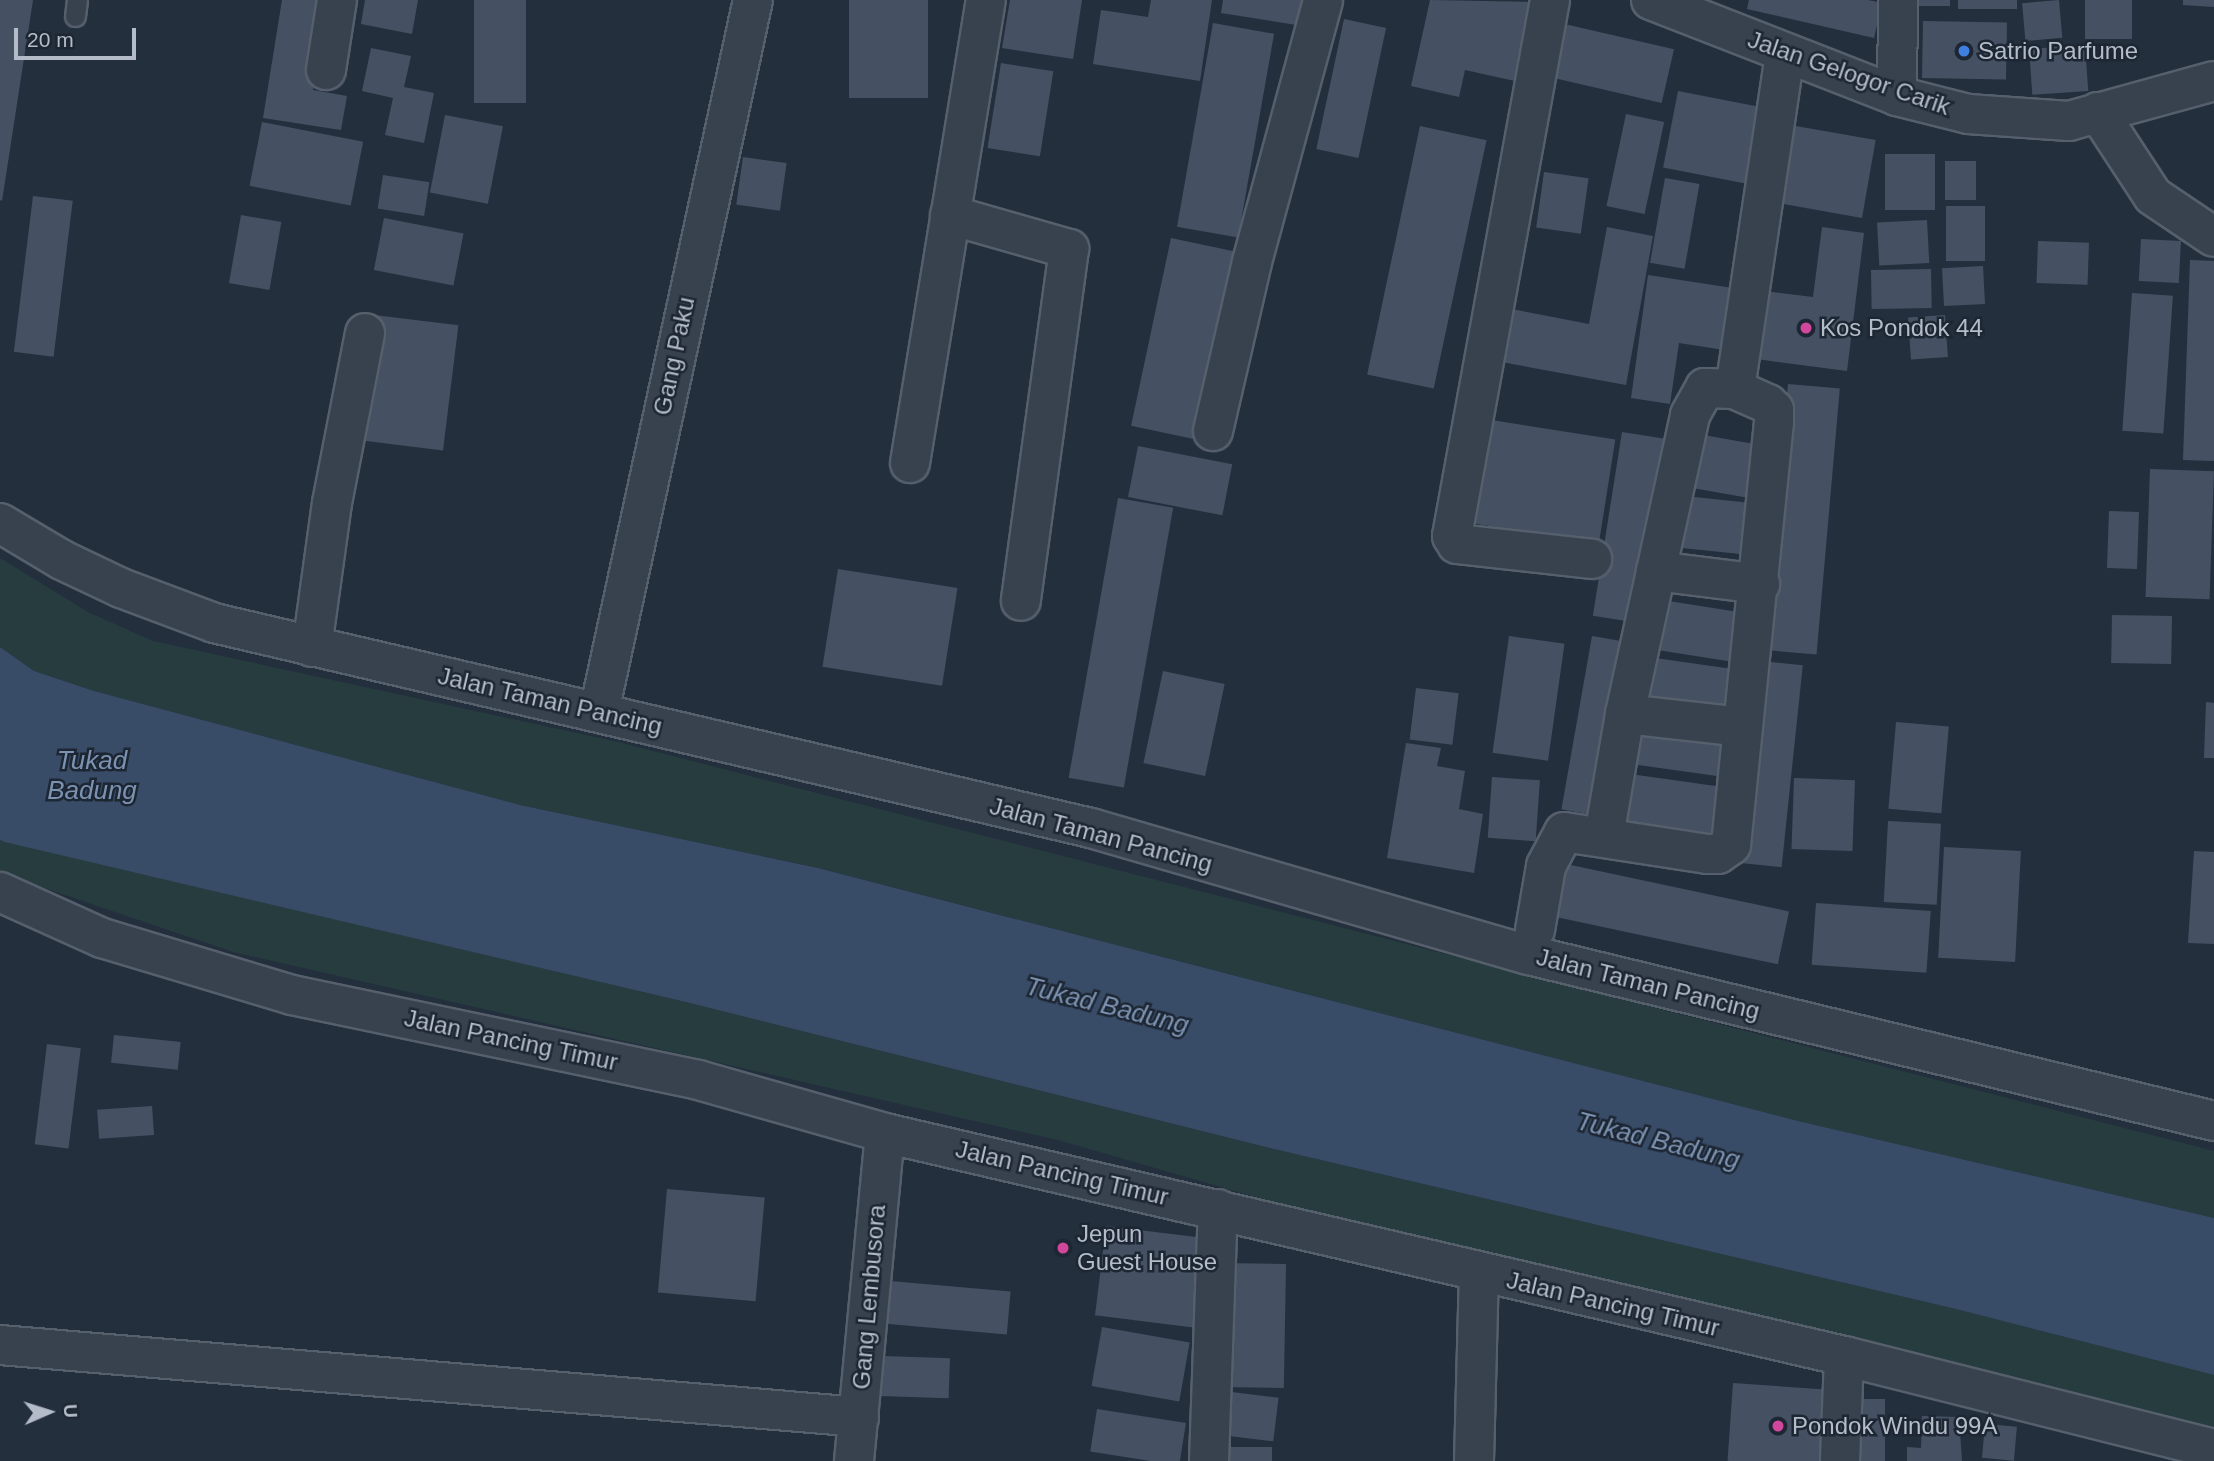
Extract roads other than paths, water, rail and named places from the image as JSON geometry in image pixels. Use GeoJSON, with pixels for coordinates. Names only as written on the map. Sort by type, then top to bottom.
{"type":"FeatureCollection","features":[{"type":"Feature","properties":{"kind":"street"},"geometry":{"type":"LineString","coordinates":[[326,70],[337,0]]}},
{"type":"Feature","properties":{"kind":"street","name":"Gang Paku"},"geometry":{"type":"LineString","coordinates":[[599,712],[752,0]]}},
{"type":"Feature","properties":{"kind":"street"},"geometry":{"type":"LineString","coordinates":[[910,463],[985,0]]}},
{"type":"Feature","properties":{"kind":"street"},"geometry":{"type":"LineString","coordinates":[[1213,431],[1252,262],[1323,0]]}},
{"type":"Feature","properties":{"kind":"street"},"geometry":{"type":"LineString","coordinates":[[1550,0],[1452,536],[1457,544],[1592,559]]}},
{"type":"Feature","properties":{"kind":"street","name":"Jalan Gelogor Carik"},"geometry":{"type":"LineString","coordinates":[[1651,0],[1897,96],[2014,121],[2069,121],[2214,81]]}},
{"type":"Feature","properties":{"kind":"street"},"geometry":{"type":"LineString","coordinates":[[1897,96],[1898,0]]}},
{"type":"Feature","properties":{"kind":"street"},"geometry":{"type":"LineString","coordinates":[[1735,389],[1785,53]]}},
{"type":"Feature","properties":{"kind":"street"},"geometry":{"type":"LineString","coordinates":[[2098,112],[2153,196],[2214,237]]}},
{"type":"Feature","properties":{"kind":"street"},"geometry":{"type":"LineString","coordinates":[[950,215],[1069,249],[1021,601]]}},
{"type":"Feature","properties":{"kind":"street"},"geometry":{"type":"LineString","coordinates":[[312,646],[332,503],[365,333]]}},
{"type":"Feature","properties":{"kind":"street"},"geometry":{"type":"LineString","coordinates":[[1535,930],[1546,866],[1557,839],[1564,831],[1722,852],[1731,845],[1760,584],[1774,410],[1735,389],[1705,388],[1695,400],[1625,714],[1604,836]]}},
{"type":"Feature","properties":{"kind":"street","name":"Jalan Taman Pancing"},"geometry":{"type":"LineString","coordinates":[[0,523],[62,560],[121,588],[214,623],[1091,828],[1529,955],[2214,1121]]}},
{"type":"Feature","properties":{"kind":"street"},"geometry":{"type":"LineString","coordinates":[[1656,571],[1760,584]]}},
{"type":"Feature","properties":{"kind":"street"},"geometry":{"type":"LineString","coordinates":[[1625,714],[1742,727]]}},
{"type":"Feature","properties":{"kind":"street","name":"Jalan Pancing Timur"},"geometry":{"type":"LineString","coordinates":[[0,892],[102,938],[292,995],[698,1080],[884,1133],[1218,1209],[1479,1274],[1844,1356],[2214,1449]]}},
{"type":"Feature","properties":{"kind":"street","name":"Gang Lembusora"},"geometry":{"type":"LineString","coordinates":[[853,1461],[884,1133]]}},
{"type":"Feature","properties":{"kind":"street"},"geometry":{"type":"LineString","coordinates":[[1209,1461],[1218,1209]]}},
{"type":"Feature","properties":{"kind":"street"},"geometry":{"type":"LineString","coordinates":[[1474,1461],[1479,1274]]}},
{"type":"Feature","properties":{"kind":"street"},"geometry":{"type":"LineString","coordinates":[[0,1345],[859,1417]]}},
{"type":"Feature","properties":{"kind":"street"},"geometry":{"type":"LineString","coordinates":[[1840,1461],[1844,1356]]}},
{"type":"Feature","properties":{"kind":"water","name":"Tukad Badung"},"geometry":{"type":"Polygon","coordinates":[[[0,647],[34,671],[94,691],[520,805],[818,868],[1798,1121],[2214,1218],[2214,1375],[1956,1309],[1274,1149],[690,1003],[5,842],[0,840],[0,647]]]}},
{"type":"Feature","properties":{"kind":"place","name":"Satrio Parfume"},"geometry":{"type":"Point","coordinates":[1964,51]}},
{"type":"Feature","properties":{"kind":"place","name":"Kos Pondok 44"},"geometry":{"type":"Point","coordinates":[1806,328]}},
{"type":"Feature","properties":{"kind":"place","name":"Jepun Guest House"},"geometry":{"type":"Point","coordinates":[1063,1248]}},
{"type":"Feature","properties":{"kind":"place","name":"Pondok Windu 99A"},"geometry":{"type":"Point","coordinates":[1778,1426]}}]}
